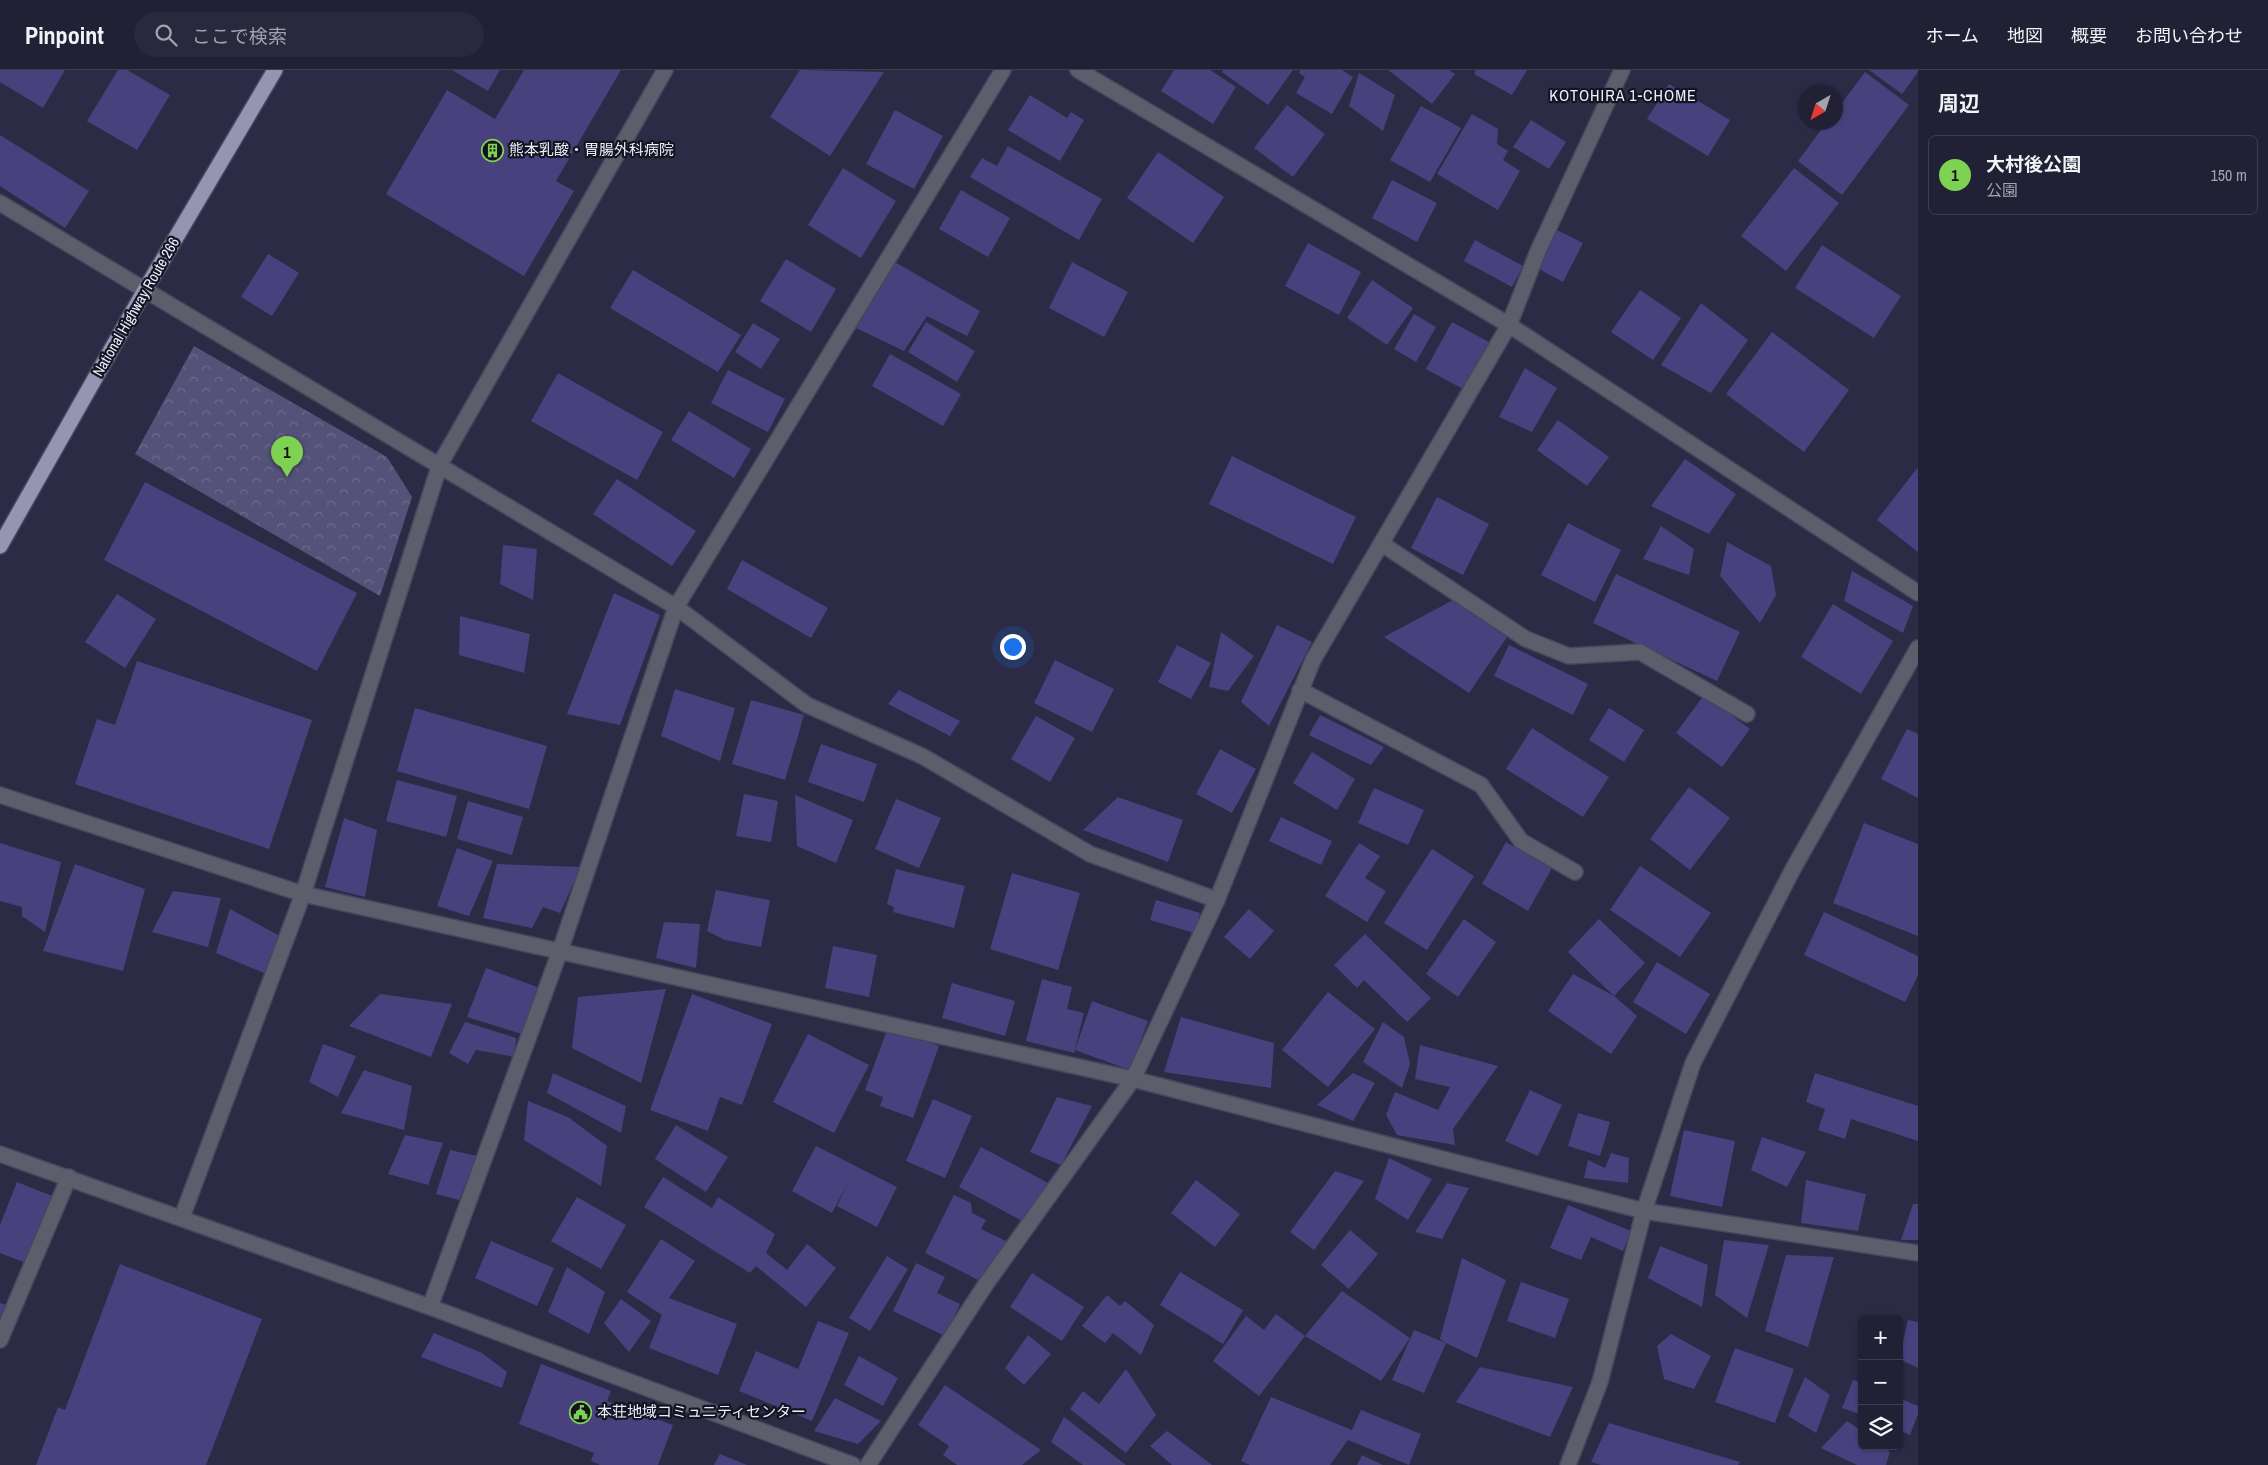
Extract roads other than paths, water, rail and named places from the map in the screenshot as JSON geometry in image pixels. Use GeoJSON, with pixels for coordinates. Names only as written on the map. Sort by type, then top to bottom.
{"type":"FeatureCollection","features":[{"type":"Feature","properties":{"kind":"highway","name":"National Highway Route 266"},"geometry":{"type":"LineString","coordinates":[[0,546],[145,290],[274,70]]}},
{"type":"Feature","properties":{"kind":"street"},"geometry":{"type":"LineString","coordinates":[[182,1217],[303,894],[440,464],[665,70]]}},
{"type":"Feature","properties":{"kind":"street"},"geometry":{"type":"LineString","coordinates":[[430,1307],[560,952],[676,607],[1003,70]]}},
{"type":"Feature","properties":{"kind":"street"},"geometry":{"type":"LineString","coordinates":[[1078,70],[1509,325],[1918,593]]}},
{"type":"Feature","properties":{"kind":"street"},"geometry":{"type":"LineString","coordinates":[[868,1465],[986,1284],[1133,1079],[1217,900],[1313,660],[1509,325],[1538,251],[1622,70]]}},
{"type":"Feature","properties":{"kind":"street"},"geometry":{"type":"LineString","coordinates":[[0,203],[440,464],[676,607],[807,705],[922,756],[1090,854],[1217,900]]}},
{"type":"Feature","properties":{"kind":"street"},"geometry":{"type":"LineString","coordinates":[[1382,544],[1526,639],[1569,656],[1640,652],[1747,714]]}},
{"type":"Feature","properties":{"kind":"street"},"geometry":{"type":"LineString","coordinates":[[1568,1465],[1600,1382],[1644,1211],[1693,1063],[1792,869],[1918,648]]}},
{"type":"Feature","properties":{"kind":"street"},"geometry":{"type":"LineString","coordinates":[[1300,690],[1481,785],[1521,841],[1575,872]]}},
{"type":"Feature","properties":{"kind":"street"},"geometry":{"type":"LineString","coordinates":[[0,795],[303,894],[1133,1079],[1644,1211],[1918,1253]]}},
{"type":"Feature","properties":{"kind":"street"},"geometry":{"type":"LineString","coordinates":[[0,1154],[182,1217],[430,1307],[853,1465]]}},
{"type":"Feature","properties":{"kind":"street"},"geometry":{"type":"LineString","coordinates":[[0,1340],[69,1177]]}},
{"type":"Feature","properties":{"kind":"place","name":"熊本乳酸・胃腸外科病院"},"geometry":{"type":"Point","coordinates":[493,150]}},
{"type":"Feature","properties":{"kind":"place","name":"大村後公園"},"geometry":{"type":"Point","coordinates":[287,477]}},
{"type":"Feature","properties":{"kind":"place","name":"本荘地域コミュニティセンター"},"geometry":{"type":"Point","coordinates":[581,1412]}},
{"type":"Feature","properties":{"kind":"district","name":"KOTOHIRA 1-CHOME"},"geometry":{"type":"Point","coordinates":[1623,95]}}]}
